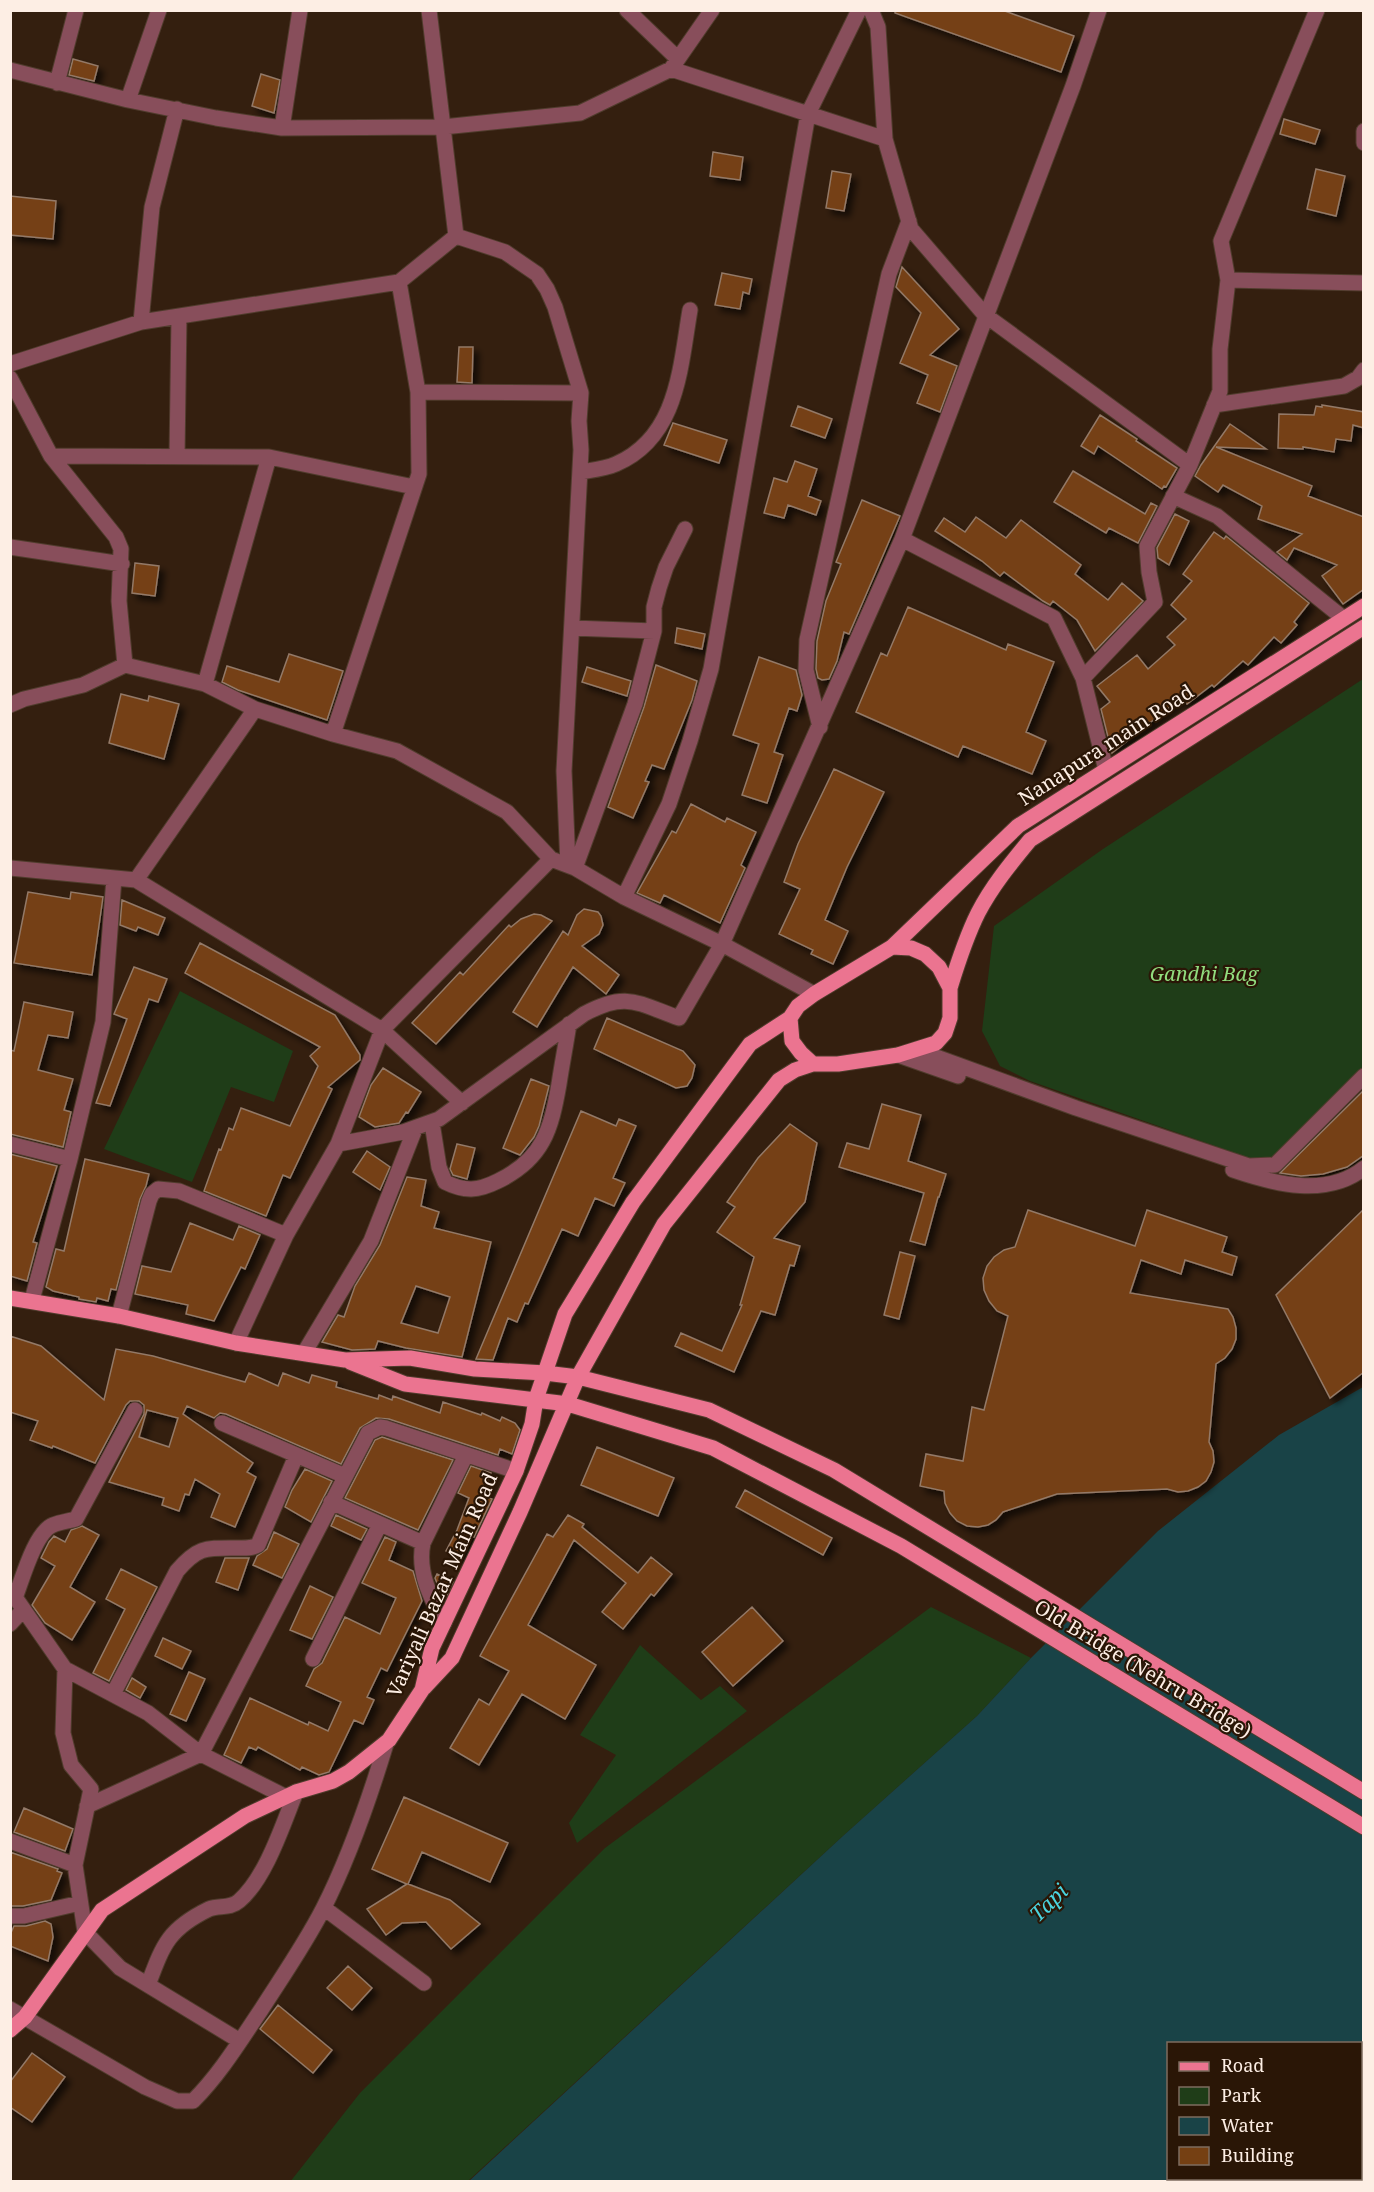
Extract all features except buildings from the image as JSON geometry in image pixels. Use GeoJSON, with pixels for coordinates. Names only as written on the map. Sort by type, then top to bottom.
{"type":"FeatureCollection","features":[{"type":"Feature","properties":{"kind":"main road","name":"Nanapura main Road"},"geometry":{"type":"LineString","coordinates":[[892,947],[1018,826],[1364,606]]}},
{"type":"Feature","properties":{"kind":"main road","name":"Nanapura main Road"},"geometry":{"type":"LineString","coordinates":[[950,988],[963,947],[978,912],[1004,872],[1029,840],[1364,627]]}},
{"type":"Feature","properties":{"kind":"main road"},"geometry":{"type":"LineString","coordinates":[[422,1690],[452,1658],[520,1512],[578,1377],[664,1224],[779,1080],[795,1070],[813,1064],[838,1064],[898,1055],[936,1043],[945,1033],[950,1018],[950,988],[939,967],[925,954],[911,948],[892,947],[798,1006],[790,1018],[792,1041],[813,1064]]}},
{"type":"Feature","properties":{"kind":"main road","name":"Variyali Bazar Main Road"},"geometry":{"type":"LineString","coordinates":[[10,2030],[25,2017],[102,1910],[245,1816],[291,1794],[333,1781],[350,1772],[387,1744],[422,1690],[432,1648],[516,1472],[564,1314],[633,1202],[750,1044],[790,1018]]}},
{"type":"Feature","properties":{"kind":"main road"},"geometry":{"type":"LineString","coordinates":[[10,1298],[119,1316],[236,1343],[345,1360]]}},
{"type":"Feature","properties":{"kind":"main road","name":"Old Bridge (Nehru Bridge)"},"geometry":{"type":"LineString","coordinates":[[345,1360],[410,1358],[475,1369],[578,1377],[709,1410],[834,1470],[1364,1792]]}},
{"type":"Feature","properties":{"kind":"main road","name":"Old Bridge (Nehru Bridge)"},"geometry":{"type":"LineString","coordinates":[[345,1360],[405,1384],[568,1404],[713,1448],[901,1546],[1364,1827]]}},
{"type":"Feature","properties":{"kind":"street"},"geometry":{"type":"LineString","coordinates":[[57,83],[76,10]]}},
{"type":"Feature","properties":{"kind":"street"},"geometry":{"type":"LineString","coordinates":[[128,100],[159,10]]}},
{"type":"Feature","properties":{"kind":"street"},"geometry":{"type":"LineString","coordinates":[[282,128],[300,10]]}},
{"type":"Feature","properties":{"kind":"street"},"geometry":{"type":"LineString","coordinates":[[429,10],[456,237]]}},
{"type":"Feature","properties":{"kind":"street"},"geometry":{"type":"LineString","coordinates":[[627,10],[674,64],[808,114],[885,139]]}},
{"type":"Feature","properties":{"kind":"street"},"geometry":{"type":"LineString","coordinates":[[10,70],[128,100],[282,128],[443,127],[580,113],[674,64],[712,10]]}},
{"type":"Feature","properties":{"kind":"street"},"geometry":{"type":"LineString","coordinates":[[624,897],[669,804],[711,669],[808,114],[859,10]]}},
{"type":"Feature","properties":{"kind":"street"},"geometry":{"type":"LineString","coordinates":[[870,10],[878,27],[885,139],[911,229],[985,315],[1190,465]]}},
{"type":"Feature","properties":{"kind":"street"},"geometry":{"type":"LineString","coordinates":[[339,1144],[415,1129],[432,1123],[569,1024],[602,1004],[617,1000],[633,1002],[679,1018],[722,944],[902,539],[1073,86],[1099,10]]}},
{"type":"Feature","properties":{"kind":"street"},"geometry":{"type":"LineString","coordinates":[[1083,678],[1155,602],[1147,546],[1190,465],[1220,391],[1220,349],[1228,280],[1221,241],[1317,10]]}},
{"type":"Feature","properties":{"kind":"street"},"geometry":{"type":"LineString","coordinates":[[141,322],[152,207],[177,109]]}},
{"type":"Feature","properties":{"kind":"street"},"geometry":{"type":"LineString","coordinates":[[1364,131],[1364,143]]}},
{"type":"Feature","properties":{"kind":"street"},"geometry":{"type":"LineString","coordinates":[[820,727],[806,670],[807,640],[889,274],[909,221]]}},
{"type":"Feature","properties":{"kind":"street"},"geometry":{"type":"LineString","coordinates":[[10,364],[141,322],[399,282],[456,237]]}},
{"type":"Feature","properties":{"kind":"street"},"geometry":{"type":"LineString","coordinates":[[456,237],[505,252],[537,274],[555,307],[581,393],[580,472],[564,771],[572,867]]}},
{"type":"Feature","properties":{"kind":"street"},"geometry":{"type":"LineString","coordinates":[[1228,280],[1364,283]]}},
{"type":"Feature","properties":{"kind":"street"},"geometry":{"type":"LineString","coordinates":[[333,734],[419,474],[418,392],[399,282]]}},
{"type":"Feature","properties":{"kind":"street"},"geometry":{"type":"LineString","coordinates":[[580,472],[613,465],[631,457],[657,434],[669,411],[676,390],[690,310]]}},
{"type":"Feature","properties":{"kind":"street"},"geometry":{"type":"LineString","coordinates":[[177,456],[180,316]]}},
{"type":"Feature","properties":{"kind":"street"},"geometry":{"type":"LineString","coordinates":[[1214,405],[1344,386],[1362,376]]}},
{"type":"Feature","properties":{"kind":"street"},"geometry":{"type":"LineString","coordinates":[[10,378],[51,456],[116,537],[121,549],[119,601],[124,665]]}},
{"type":"Feature","properties":{"kind":"street"},"geometry":{"type":"LineString","coordinates":[[418,392],[581,393]]}},
{"type":"Feature","properties":{"kind":"street"},"geometry":{"type":"LineString","coordinates":[[51,456],[269,457],[414,487]]}},
{"type":"Feature","properties":{"kind":"street"},"geometry":{"type":"LineString","coordinates":[[205,684],[269,457]]}},
{"type":"Feature","properties":{"kind":"street"},"geometry":{"type":"LineString","coordinates":[[1173,496],[1217,516],[1343,618]]}},
{"type":"Feature","properties":{"kind":"street"},"geometry":{"type":"LineString","coordinates":[[572,867],[635,704],[654,631],[654,607],[659,588],[666,567],[686,529]]}},
{"type":"Feature","properties":{"kind":"street"},"geometry":{"type":"LineString","coordinates":[[902,539],[1054,618],[1083,678],[1106,770]]}},
{"type":"Feature","properties":{"kind":"street"},"geometry":{"type":"LineString","coordinates":[[10,547],[122,564]]}},
{"type":"Feature","properties":{"kind":"street"},"geometry":{"type":"LineString","coordinates":[[572,628],[654,631]]}},
{"type":"Feature","properties":{"kind":"street"},"geometry":{"type":"LineString","coordinates":[[10,705],[24,699],[83,685],[124,665],[205,684],[255,709],[397,752],[507,812],[551,859],[572,867],[624,897],[722,944],[814,994]]}},
{"type":"Feature","properties":{"kind":"street"},"geometry":{"type":"LineString","coordinates":[[136,880],[255,709]]}},
{"type":"Feature","properties":{"kind":"street"},"geometry":{"type":"LineString","coordinates":[[236,1343],[286,1235],[339,1144],[382,1029],[551,859]]}},
{"type":"Feature","properties":{"kind":"street"},"geometry":{"type":"LineString","coordinates":[[10,868],[136,880],[382,1029],[462,1103]]}},
{"type":"Feature","properties":{"kind":"street"},"geometry":{"type":"LineString","coordinates":[[32,1300],[70,1159],[103,1022],[114,878]]}},
{"type":"Feature","properties":{"kind":"street"},"geometry":{"type":"LineString","coordinates":[[432,1123],[439,1167],[445,1182],[452,1186],[469,1191],[492,1184],[526,1164],[549,1132],[554,1117],[569,1024]]}},
{"type":"Feature","properties":{"kind":"street"},"geometry":{"type":"LineString","coordinates":[[917,1050],[1076,1108],[1249,1166],[1275,1165],[1364,1076]]}},
{"type":"Feature","properties":{"kind":"street"},"geometry":{"type":"LineString","coordinates":[[898,1055],[1254,1177],[1306,1186],[1331,1185],[1352,1177],[1364,1168]]}},
{"type":"Feature","properties":{"kind":"street"},"geometry":{"type":"LineString","coordinates":[[304,1353],[371,1241],[415,1129]]}},
{"type":"Feature","properties":{"kind":"street"},"geometry":{"type":"LineString","coordinates":[[10,1144],[70,1159]]}},
{"type":"Feature","properties":{"kind":"street"},"geometry":{"type":"LineString","coordinates":[[119,1316],[149,1201],[158,1189],[179,1191],[286,1235]]}},
{"type":"Feature","properties":{"kind":"street"},"geometry":{"type":"LineString","coordinates":[[10,1624],[16,1599],[37,1544],[51,1525],[76,1519],[135,1410]]}},
{"type":"Feature","properties":{"kind":"street"},"geometry":{"type":"LineString","coordinates":[[222,1423],[345,1476]]}},
{"type":"Feature","properties":{"kind":"street"},"geometry":{"type":"LineString","coordinates":[[87,1806],[201,1754],[368,1433],[380,1427],[516,1472]]}},
{"type":"Feature","properties":{"kind":"street"},"geometry":{"type":"LineString","coordinates":[[444,1623],[428,1591],[421,1563],[423,1543],[466,1455]]}},
{"type":"Feature","properties":{"kind":"street"},"geometry":{"type":"LineString","coordinates":[[113,1694],[177,1571],[189,1557],[198,1551],[210,1548],[252,1548],[258,1545],[296,1456]]}},
{"type":"Feature","properties":{"kind":"street"},"geometry":{"type":"LineString","coordinates":[[331,1503],[423,1543]]}},
{"type":"Feature","properties":{"kind":"street"},"geometry":{"type":"LineString","coordinates":[[314,1659],[380,1524]]}},
{"type":"Feature","properties":{"kind":"street"},"geometry":{"type":"LineString","coordinates":[[16,1599],[65,1669],[148,1713],[201,1754],[291,1794],[268,1862],[241,1899],[228,1906],[207,1910],[175,1930],[161,1950],[148,1985]]}},
{"type":"Feature","properties":{"kind":"street"},"geometry":{"type":"LineString","coordinates":[[65,1669],[63,1733],[72,1765],[91,1789],[75,1865],[86,1932],[120,1968],[240,2041]]}},
{"type":"Feature","properties":{"kind":"street"},"geometry":{"type":"LineString","coordinates":[[10,2009],[145,2087],[177,2102],[193,2101],[206,2088],[240,2041],[324,1908],[367,1808],[387,1744]]}},
{"type":"Feature","properties":{"kind":"street"},"geometry":{"type":"LineString","coordinates":[[10,1841],[75,1865]]}},
{"type":"Feature","properties":{"kind":"street"},"geometry":{"type":"LineString","coordinates":[[10,1916],[24,1916],[80,1903]]}},
{"type":"Feature","properties":{"kind":"street"},"geometry":{"type":"LineString","coordinates":[[324,1908],[424,1983]]}},
{"type":"Feature","properties":{"kind":"green space","name":"Gandhi Bag"},"geometry":{"type":"Polygon","coordinates":[[[1363,679],[1363,1067],[1283,1153],[1258,1161],[1030,1081],[1000,1066],[982,1031],[994,926],[1103,849],[1363,679]]]}},
{"type":"Feature","properties":{"kind":"green space"},"geometry":{"type":"Polygon","coordinates":[[[180,991],[293,1051],[274,1102],[231,1087],[192,1182],[104,1149],[180,991]]]}},
{"type":"Feature","properties":{"kind":"green space"},"geometry":{"type":"Polygon","coordinates":[[[931,1607],[1031,1658],[977,1716],[844,1835],[468,2181],[290,2182],[360,2093],[605,1848],[931,1607]]]}},
{"type":"Feature","properties":{"kind":"green space"},"geometry":{"type":"Polygon","coordinates":[[[640,1645],[701,1700],[720,1686],[747,1711],[577,1843],[569,1823],[616,1755],[580,1735],[640,1645]]]}},
{"type":"Feature","properties":{"kind":"water","name":"Tapi"},"geometry":{"type":"Polygon","coordinates":[[[1363,1387],[1363,2181],[468,2182],[844,1835],[977,1716],[1031,1658],[1158,1531],[1279,1435],[1363,1387]]]}}]}
